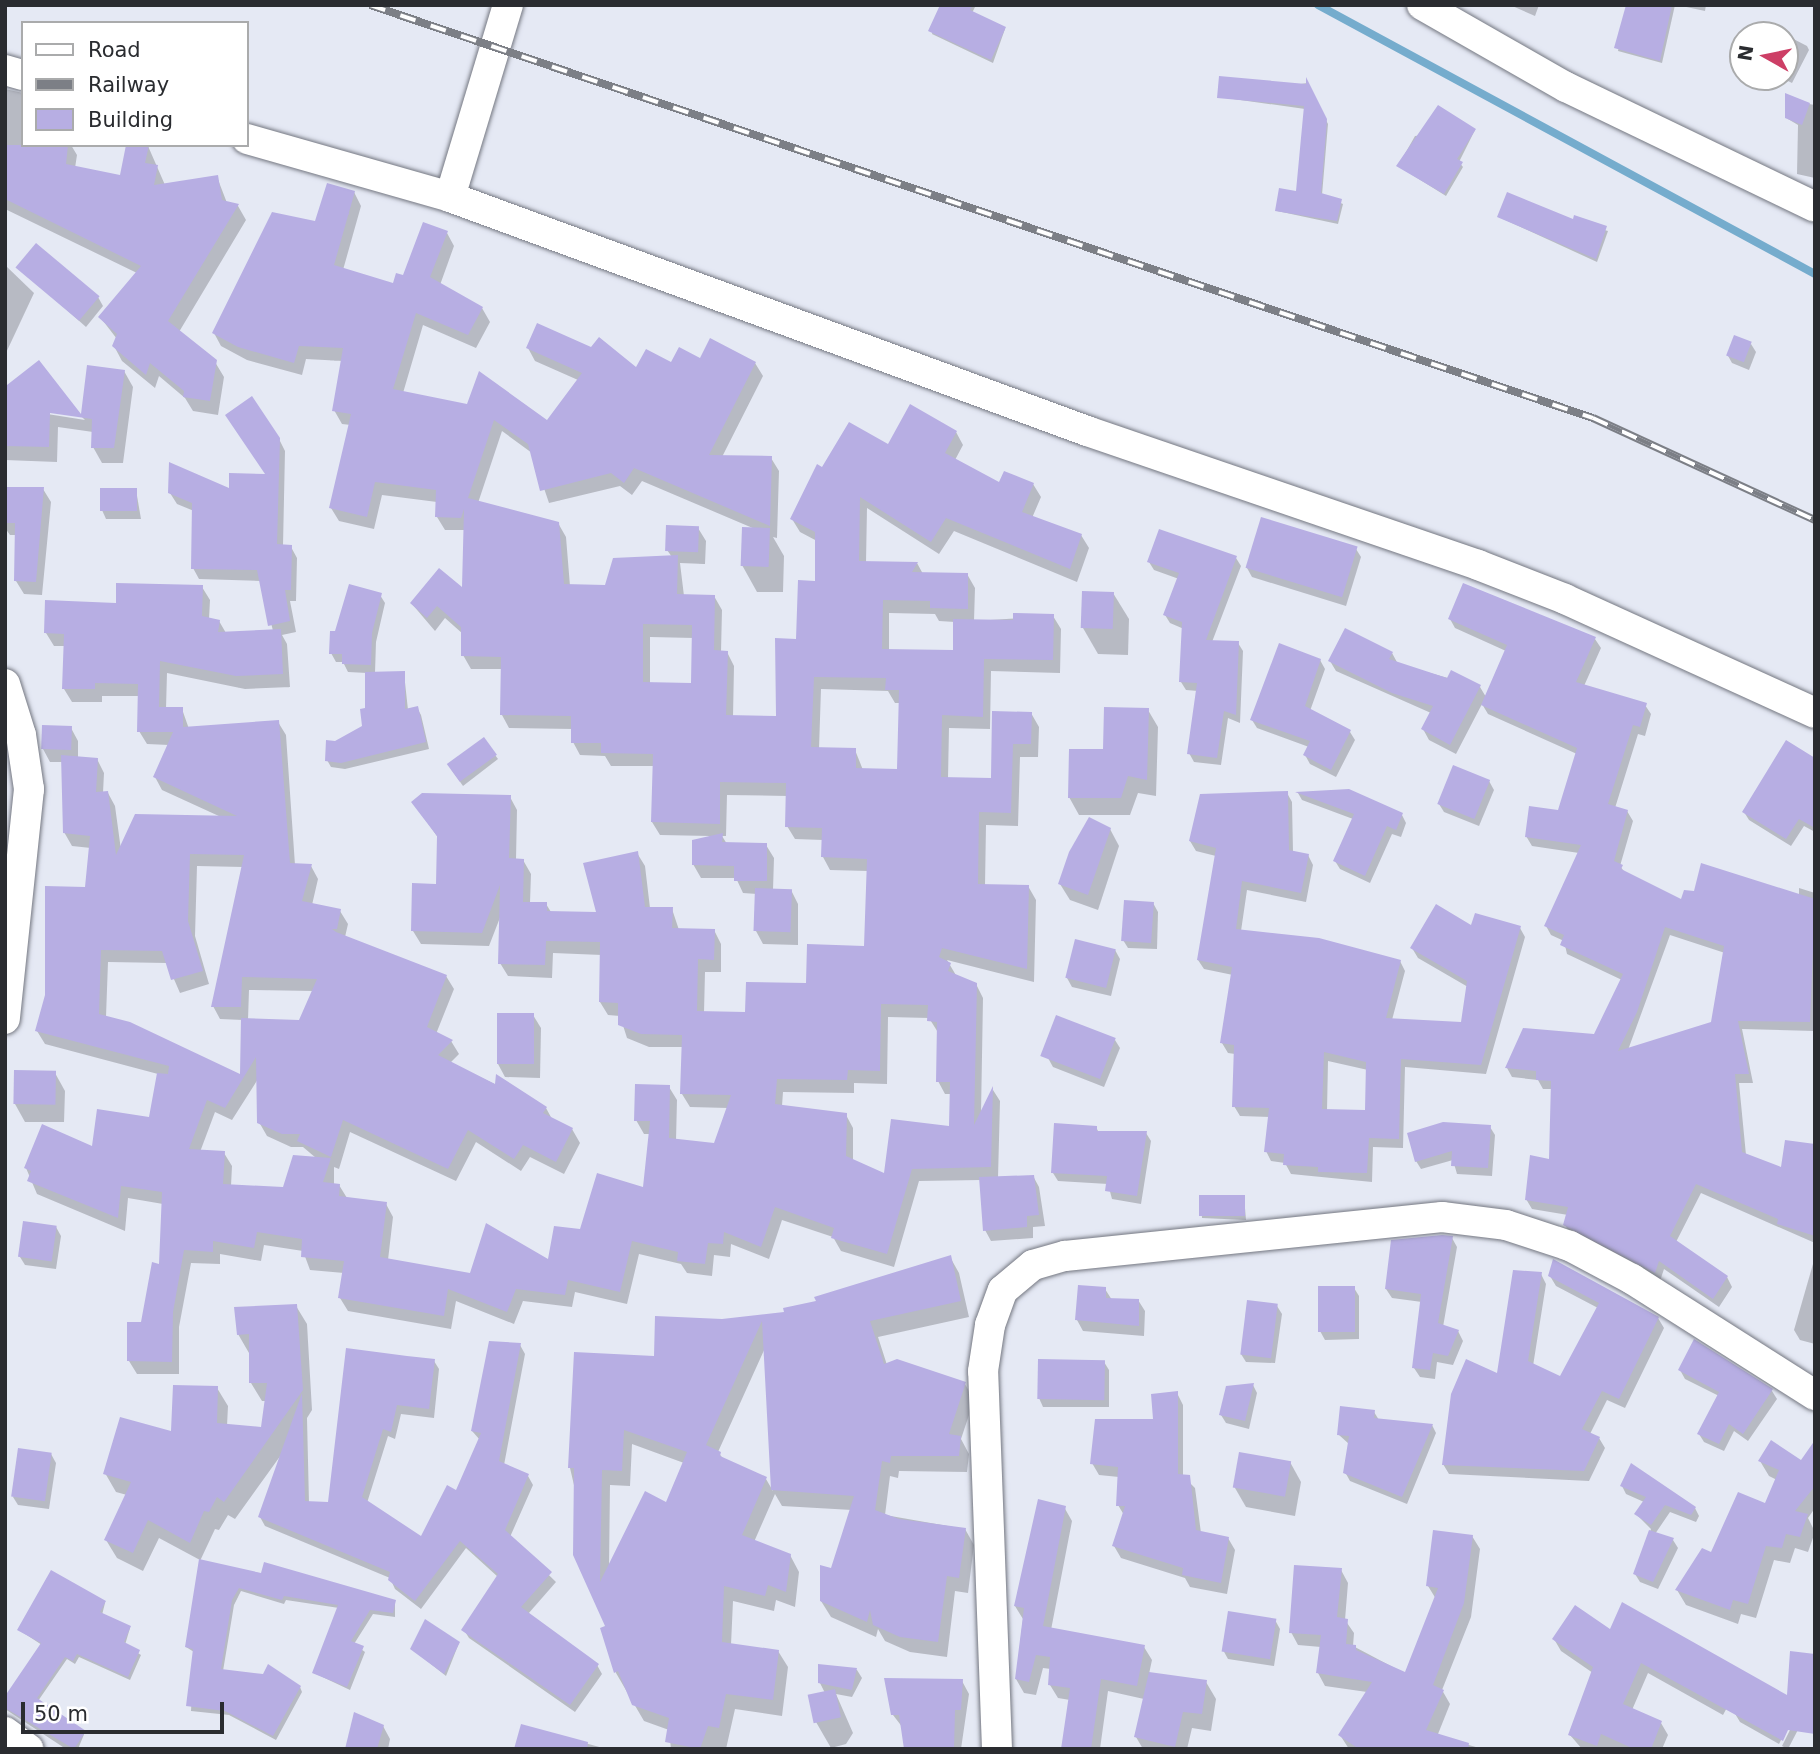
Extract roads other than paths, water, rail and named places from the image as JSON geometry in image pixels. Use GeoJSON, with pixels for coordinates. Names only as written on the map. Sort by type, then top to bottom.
{"type":"FeatureCollection","features":[{"type":"Feature","properties":{"kind":"street"},"geometry":{"type":"LineString","coordinates":[[450,197],[508,5]]}},
{"type":"Feature","properties":{"kind":"street"},"geometry":{"type":"LineString","coordinates":[[1422,5],[1566,87],[1815,207]]}},
{"type":"Feature","properties":{"kind":"street"},"geometry":{"type":"LineString","coordinates":[[248,139],[450,197],[1087,431],[1478,565],[1565,599],[1815,713]]}},
{"type":"Feature","properties":{"kind":"street"},"geometry":{"type":"LineString","coordinates":[[5,684],[21,735],[29,789],[5,1019]]}},
{"type":"Feature","properties":{"kind":"street"},"geometry":{"type":"LineString","coordinates":[[997,1749],[983,1371],[990,1325],[1003,1290],[1032,1265],[1065,1256],[1442,1217],[1506,1225],[1570,1246],[1632,1279],[1815,1395]]}},
{"type":"Feature","properties":{"kind":"street"},"geometry":{"type":"LineString","coordinates":[[5,1732],[27,1749]]}},
{"type":"Feature","properties":{"kind":"waterway"},"geometry":{"type":"LineString","coordinates":[[1318,5],[1815,274]]}},
{"type":"Feature","properties":{"kind":"railway"},"geometry":{"type":"LineString","coordinates":[[370,5],[1593,418],[1815,520]]}}]}
